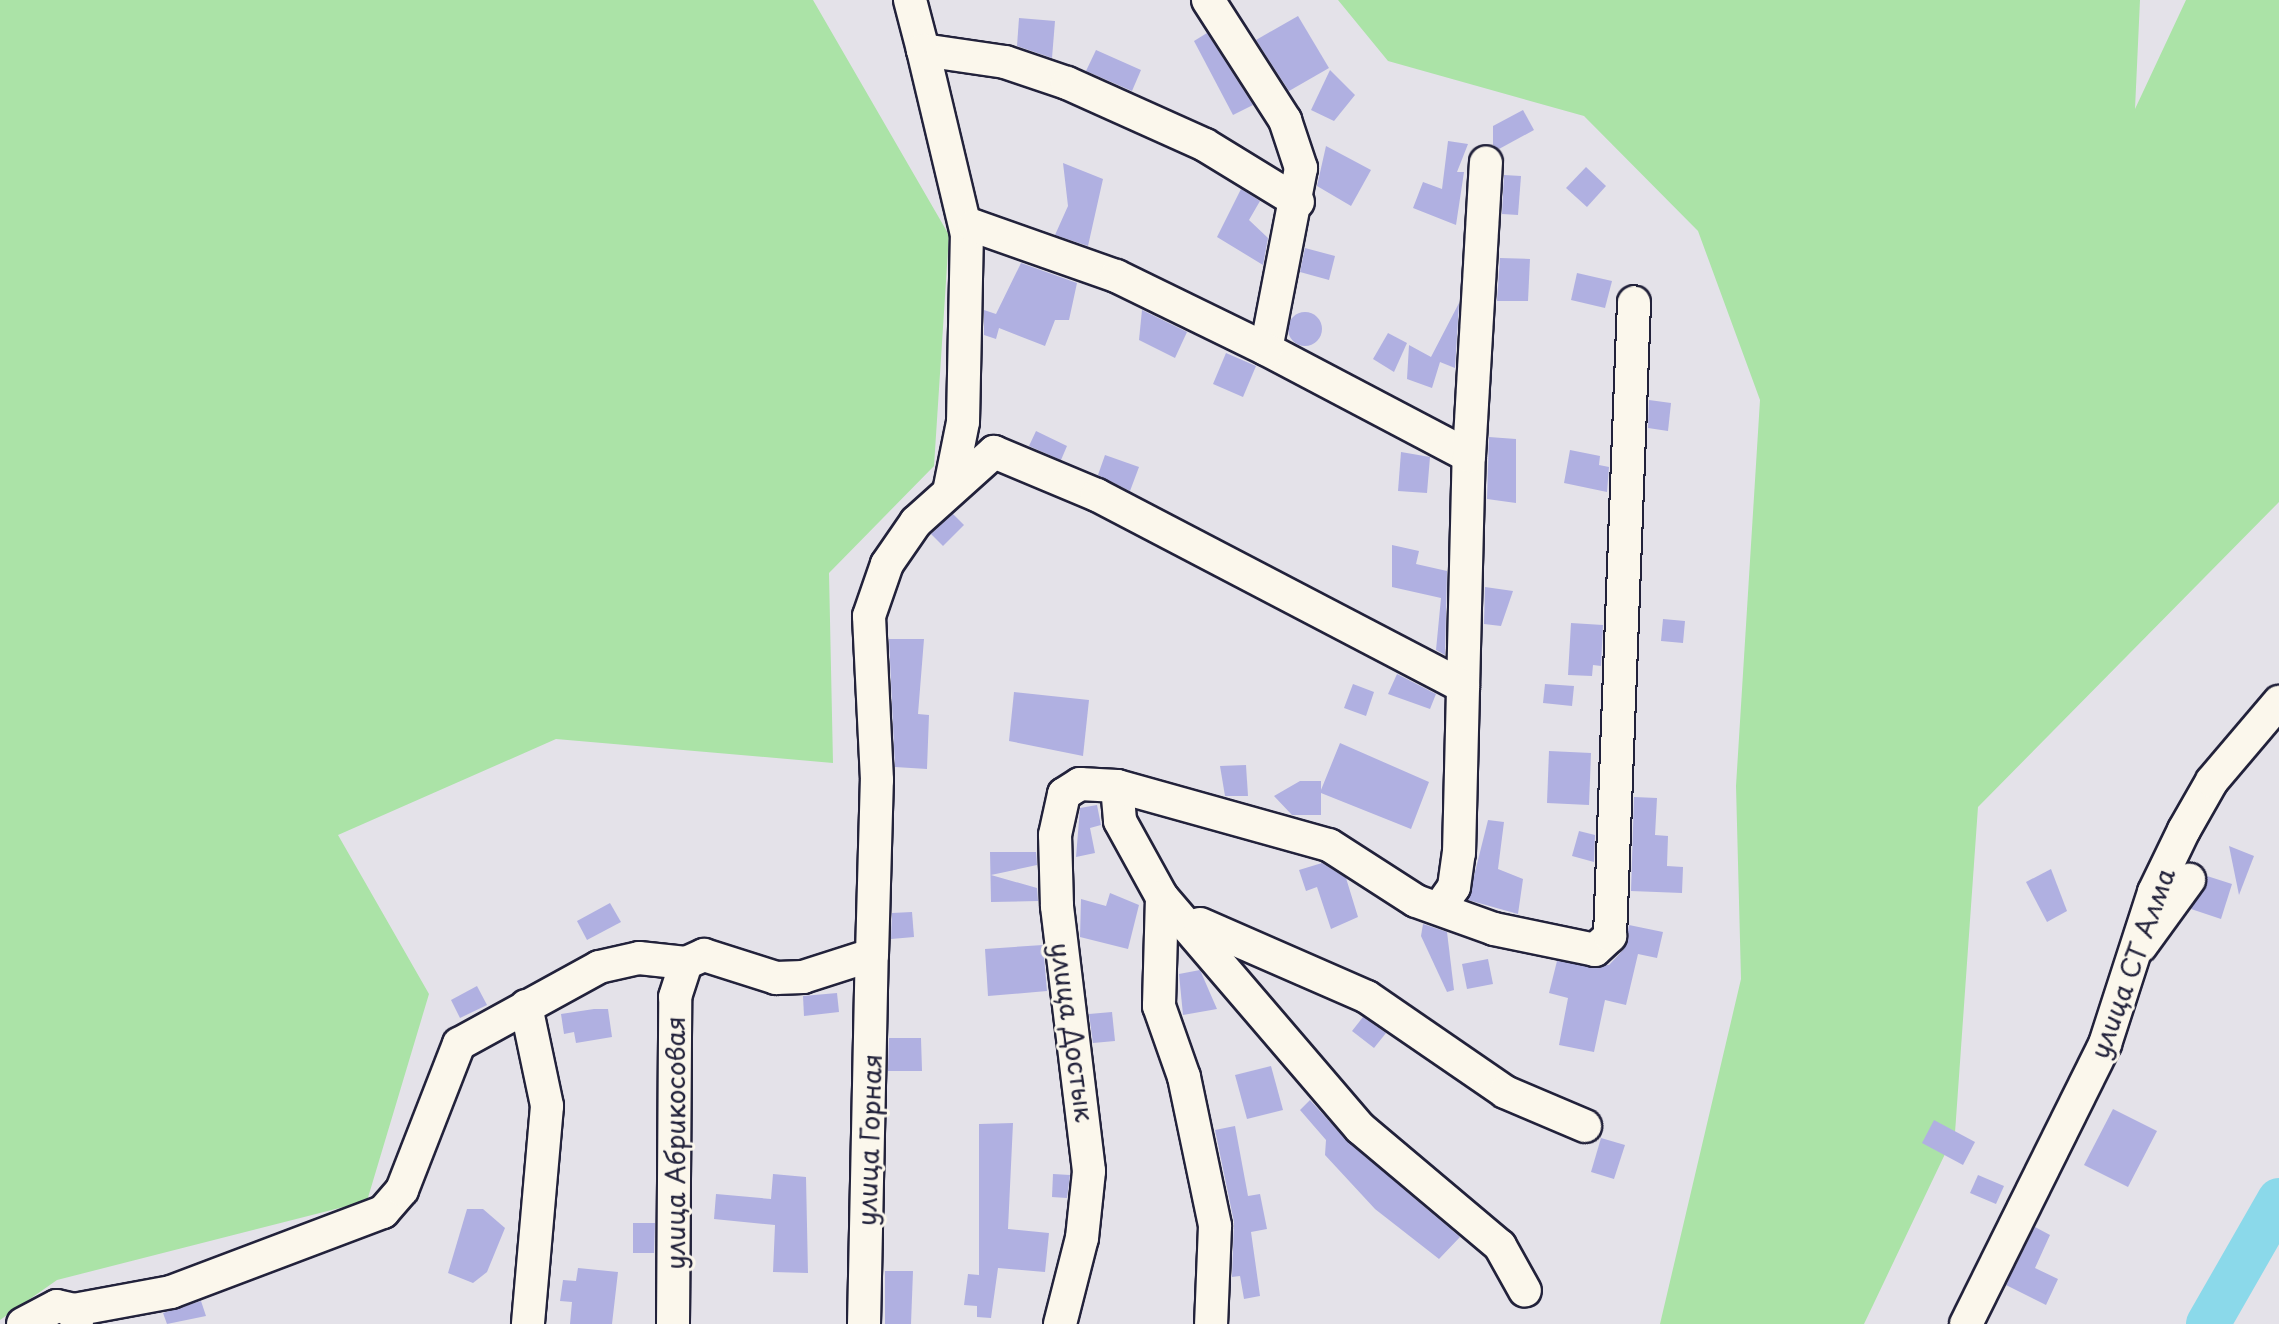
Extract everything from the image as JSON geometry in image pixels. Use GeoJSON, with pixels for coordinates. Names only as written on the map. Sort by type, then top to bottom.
{"type":"FeatureCollection","features":[{"type":"Feature","properties":{"kind":"street"},"geometry":{"type":"LineString","coordinates":[[910,0],[967,235],[963,422],[950,487]]}},
{"type":"Feature","properties":{"kind":"street"},"geometry":{"type":"LineString","coordinates":[[1208,0],[1297,144],[1298,202],[1266,349]]}},
{"type":"Feature","properties":{"kind":"street"},"geometry":{"type":"LineString","coordinates":[[923,50],[1005,62],[1067,83],[1205,145],[1298,202]]}},
{"type":"Feature","properties":{"kind":"street"},"geometry":{"type":"LineString","coordinates":[[1440,907],[1454,887],[1459,853],[1469,456],[1486,162]]}},
{"type":"Feature","properties":{"kind":"street"},"geometry":{"type":"LineString","coordinates":[[967,235],[974,226],[1025,240],[1266,349],[1469,456]]}},
{"type":"Feature","properties":{"kind":"street","name":"улица Достык"},"geometry":{"type":"LineString","coordinates":[[1060,1324],[1082,1238],[1089,1171],[1065,992],[1055,835],[1064,794],[1080,784],[1117,786],[1329,845],[1416,901],[1582,949],[1595,950],[1610,936],[1634,302]]}},
{"type":"Feature","properties":{"kind":"street","name":"улица Горная"},"geometry":{"type":"LineString","coordinates":[[864,1324],[877,780],[869,616],[898,546],[950,487],[994,452],[1015,455],[1463,686]]}},
{"type":"Feature","properties":{"kind":"street","name":"улица СТ Алма"},"geometry":{"type":"LineString","coordinates":[[1966,1324],[2061,1125],[2078,1104],[2136,930],[2154,892],[2212,781],[2279,702]]}},
{"type":"Feature","properties":{"kind":"street"},"geometry":{"type":"LineString","coordinates":[[1117,786],[1120,821],[1162,897],[1360,1128],[1500,1246],[1525,1291]]}},
{"type":"Feature","properties":{"kind":"street"},"geometry":{"type":"LineString","coordinates":[[2136,930],[2189,880]]}},
{"type":"Feature","properties":{"kind":"street"},"geometry":{"type":"LineString","coordinates":[[1162,897],[1226,941],[1367,997],[1505,1092],[1585,1126]]}},
{"type":"Feature","properties":{"kind":"street"},"geometry":{"type":"LineString","coordinates":[[1162,897],[1159,1006],[1184,1077],[1215,1226],[1211,1324]]}},
{"type":"Feature","properties":{"kind":"street"},"geometry":{"type":"LineString","coordinates":[[23,1324],[57,1306],[76,1317],[171,1292],[383,1212],[402,1190],[459,1044],[599,967],[639,958],[686,963],[704,955],[776,978],[837,970],[872,955]]}},
{"type":"Feature","properties":{"kind":"street","name":"улица Абрикосовая"},"geometry":{"type":"LineString","coordinates":[[673,1324],[675,997],[686,963]]}},
{"type":"Feature","properties":{"kind":"street"},"geometry":{"type":"LineString","coordinates":[[526,1006],[547,1106],[528,1324]]}},
{"type":"Feature","properties":{"kind":"green space"},"geometry":{"type":"Polygon","coordinates":[[[0,0],[813,0],[949,235],[934,466],[829,573],[833,763],[556,739],[338,835],[429,994],[367,1201],[57,1280],[0,1320],[0,0]]]}},
{"type":"Feature","properties":{"kind":"green space"},"geometry":{"type":"Polygon","coordinates":[[[1338,0],[2140,0],[2135,109],[2186,0],[2279,0],[2279,502],[1978,807],[1955,1133],[1864,1324],[1660,1324],[1741,979],[1736,786],[1760,400],[1698,231],[1584,116],[1388,61],[1338,0]]]}},
{"type":"Feature","properties":{"kind":"building"},"geometry":{"type":"Polygon","coordinates":[[[1298,16],[1329,68],[1289,91],[1256,40],[1298,16]]]}},
{"type":"Feature","properties":{"kind":"building"},"geometry":{"type":"Polygon","coordinates":[[[1019,18],[1055,21],[1052,58],[1017,46],[1019,18]]]}},
{"type":"Feature","properties":{"kind":"building"},"geometry":{"type":"Polygon","coordinates":[[[1207,33],[1253,105],[1233,115],[1194,41],[1207,33]]]}},
{"type":"Feature","properties":{"kind":"building"},"geometry":{"type":"Polygon","coordinates":[[[1096,50],[1141,70],[1132,91],[1086,71],[1096,50]]]}},
{"type":"Feature","properties":{"kind":"building"},"geometry":{"type":"Polygon","coordinates":[[[1330,70],[1355,95],[1334,121],[1311,110],[1330,70]]]}},
{"type":"Feature","properties":{"kind":"building"},"geometry":{"type":"Polygon","coordinates":[[[1523,110],[1534,130],[1499,149],[1493,145],[1493,126],[1523,110]]]}},
{"type":"Feature","properties":{"kind":"building"},"geometry":{"type":"Polygon","coordinates":[[[1448,141],[1468,144],[1457,172],[1464,172],[1456,225],[1413,208],[1423,182],[1442,189],[1448,141]]]}},
{"type":"Feature","properties":{"kind":"building"},"geometry":{"type":"Polygon","coordinates":[[[1326,146],[1371,170],[1351,206],[1317,186],[1326,146]]]}},
{"type":"Feature","properties":{"kind":"building"},"geometry":{"type":"Polygon","coordinates":[[[1063,163],[1103,179],[1088,246],[1055,235],[1068,206],[1063,163]]]}},
{"type":"Feature","properties":{"kind":"building"},"geometry":{"type":"Polygon","coordinates":[[[1586,167],[1606,186],[1587,207],[1566,188],[1586,167]]]}},
{"type":"Feature","properties":{"kind":"building"},"geometry":{"type":"Polygon","coordinates":[[[1504,175],[1521,176],[1518,215],[1502,214],[1504,175]]]}},
{"type":"Feature","properties":{"kind":"building"},"geometry":{"type":"Polygon","coordinates":[[[1241,189],[1260,201],[1249,220],[1268,238],[1263,265],[1217,237],[1241,189]]]}},
{"type":"Feature","properties":{"kind":"building"},"geometry":{"type":"Polygon","coordinates":[[[1305,248],[1335,256],[1329,280],[1300,272],[1305,248]]]}},
{"type":"Feature","properties":{"kind":"building"},"geometry":{"type":"Polygon","coordinates":[[[1500,258],[1530,259],[1528,301],[1497,301],[1500,258]]]}},
{"type":"Feature","properties":{"kind":"building"},"geometry":{"type":"Polygon","coordinates":[[[1021,263],[1077,283],[1069,320],[1055,320],[1045,346],[999,328],[996,339],[984,335],[984,310],[996,314],[1021,263]]]}},
{"type":"Feature","properties":{"kind":"building"},"geometry":{"type":"Polygon","coordinates":[[[1577,273],[1612,281],[1605,308],[1571,300],[1577,273]]]}},
{"type":"Feature","properties":{"kind":"building"},"geometry":{"type":"Polygon","coordinates":[[[1459,303],[1455,368],[1440,362],[1432,388],[1407,379],[1409,345],[1431,357],[1459,303]]]}},
{"type":"Feature","properties":{"kind":"building"},"geometry":{"type":"Polygon","coordinates":[[[1142,310],[1187,332],[1175,358],[1139,340],[1142,310]]]}},
{"type":"Feature","properties":{"kind":"building"},"geometry":{"type":"Polygon","coordinates":[[[1305,312],[1317,317],[1322,329],[1317,341],[1305,346],[1293,341],[1288,329],[1293,317],[1305,312]]]}},
{"type":"Feature","properties":{"kind":"building"},"geometry":{"type":"Polygon","coordinates":[[[1388,333],[1407,343],[1394,372],[1373,359],[1388,333]]]}},
{"type":"Feature","properties":{"kind":"building"},"geometry":{"type":"Polygon","coordinates":[[[1226,353],[1256,366],[1243,397],[1213,384],[1226,353]]]}},
{"type":"Feature","properties":{"kind":"building"},"geometry":{"type":"Polygon","coordinates":[[[1649,400],[1671,403],[1668,431],[1648,428],[1649,400]]]}},
{"type":"Feature","properties":{"kind":"building"},"geometry":{"type":"Polygon","coordinates":[[[1036,431],[1067,446],[1061,460],[1029,446],[1036,431]]]}},
{"type":"Feature","properties":{"kind":"building"},"geometry":{"type":"Polygon","coordinates":[[[1489,437],[1516,439],[1516,503],[1487,499],[1489,437]]]}},
{"type":"Feature","properties":{"kind":"building"},"geometry":{"type":"Polygon","coordinates":[[[1570,450],[1600,456],[1599,465],[1609,467],[1607,492],[1564,483],[1570,450]]]}},
{"type":"Feature","properties":{"kind":"building"},"geometry":{"type":"Polygon","coordinates":[[[1401,452],[1430,457],[1427,493],[1398,491],[1401,452]]]}},
{"type":"Feature","properties":{"kind":"building"},"geometry":{"type":"Polygon","coordinates":[[[1105,455],[1139,467],[1130,491],[1098,475],[1105,455]]]}},
{"type":"Feature","properties":{"kind":"building"},"geometry":{"type":"Polygon","coordinates":[[[953,514],[964,525],[943,546],[931,534],[953,514]]]}},
{"type":"Feature","properties":{"kind":"building"},"geometry":{"type":"Polygon","coordinates":[[[1392,545],[1419,551],[1416,564],[1447,571],[1445,655],[1436,650],[1441,598],[1392,587],[1392,545]]]}},
{"type":"Feature","properties":{"kind":"building"},"geometry":{"type":"Polygon","coordinates":[[[1485,587],[1513,591],[1501,626],[1484,624],[1485,587]]]}},
{"type":"Feature","properties":{"kind":"building"},"geometry":{"type":"Polygon","coordinates":[[[1663,619],[1685,621],[1683,643],[1661,641],[1663,619]]]}},
{"type":"Feature","properties":{"kind":"building"},"geometry":{"type":"Polygon","coordinates":[[[1571,623],[1603,625],[1601,666],[1593,665],[1592,676],[1568,675],[1571,623]]]}},
{"type":"Feature","properties":{"kind":"building"},"geometry":{"type":"Polygon","coordinates":[[[889,639],[924,639],[918,714],[929,715],[927,769],[895,767],[889,639]]]}},
{"type":"Feature","properties":{"kind":"building"},"geometry":{"type":"Polygon","coordinates":[[[1397,674],[1436,694],[1430,709],[1388,694],[1397,674]]]}},
{"type":"Feature","properties":{"kind":"building"},"geometry":{"type":"Polygon","coordinates":[[[1353,684],[1374,692],[1366,716],[1344,708],[1353,684]]]}},
{"type":"Feature","properties":{"kind":"building"},"geometry":{"type":"Polygon","coordinates":[[[1545,684],[1574,686],[1572,706],[1543,703],[1545,684]]]}},
{"type":"Feature","properties":{"kind":"building"},"geometry":{"type":"Polygon","coordinates":[[[1014,692],[1089,700],[1083,756],[1009,741],[1014,692]]]}},
{"type":"Feature","properties":{"kind":"building"},"geometry":{"type":"Polygon","coordinates":[[[1340,743],[1429,782],[1411,829],[1321,793],[1321,815],[1292,815],[1274,796],[1300,781],[1321,781],[1321,790],[1340,743]]]}},
{"type":"Feature","properties":{"kind":"building"},"geometry":{"type":"Polygon","coordinates":[[[1549,751],[1591,753],[1589,805],[1547,803],[1549,751]]]}},
{"type":"Feature","properties":{"kind":"building"},"geometry":{"type":"Polygon","coordinates":[[[1246,765],[1248,796],[1225,796],[1220,766],[1246,765]]]}},
{"type":"Feature","properties":{"kind":"building"},"geometry":{"type":"Polygon","coordinates":[[[1634,797],[1657,798],[1655,835],[1668,836],[1667,866],[1683,867],[1682,893],[1631,891],[1634,797]]]}},
{"type":"Feature","properties":{"kind":"building"},"geometry":{"type":"Polygon","coordinates":[[[1097,805],[1101,825],[1090,828],[1095,853],[1076,857],[1080,808],[1097,805]]]}},
{"type":"Feature","properties":{"kind":"building"},"geometry":{"type":"Polygon","coordinates":[[[1488,820],[1504,822],[1498,869],[1523,879],[1518,914],[1468,900],[1488,820]]]}},
{"type":"Feature","properties":{"kind":"building"},"geometry":{"type":"Polygon","coordinates":[[[1579,831],[1595,835],[1594,862],[1572,856],[1579,831]]]}},
{"type":"Feature","properties":{"kind":"building"},"geometry":{"type":"Polygon","coordinates":[[[2229,846],[2254,856],[2239,895],[2229,846]]]}},
{"type":"Feature","properties":{"kind":"building"},"geometry":{"type":"Polygon","coordinates":[[[990,852],[1036,852],[1037,865],[991,875],[1037,888],[1038,901],[991,902],[990,852]]]}},
{"type":"Feature","properties":{"kind":"building"},"geometry":{"type":"Polygon","coordinates":[[[1322,863],[1346,878],[1358,917],[1331,929],[1317,887],[1306,891],[1299,870],[1322,863]]]}},
{"type":"Feature","properties":{"kind":"building"},"geometry":{"type":"Polygon","coordinates":[[[2051,869],[2067,911],[2047,922],[2026,882],[2051,869]]]}},
{"type":"Feature","properties":{"kind":"building"},"geometry":{"type":"Polygon","coordinates":[[[2207,876],[2232,884],[2221,919],[2191,909],[2207,876]]]}},
{"type":"Feature","properties":{"kind":"building"},"geometry":{"type":"Polygon","coordinates":[[[1110,893],[1139,905],[1128,949],[1080,937],[1081,899],[1106,906],[1110,893]]]}},
{"type":"Feature","properties":{"kind":"building"},"geometry":{"type":"Polygon","coordinates":[[[610,903],[621,922],[587,940],[577,921],[610,903]]]}},
{"type":"Feature","properties":{"kind":"building"},"geometry":{"type":"Polygon","coordinates":[[[912,912],[914,937],[891,939],[892,913],[912,912]]]}},
{"type":"Feature","properties":{"kind":"building"},"geometry":{"type":"Polygon","coordinates":[[[1423,924],[1447,932],[1454,990],[1447,992],[1421,936],[1423,924]]]}},
{"type":"Feature","properties":{"kind":"building"},"geometry":{"type":"Polygon","coordinates":[[[1629,925],[1663,932],[1657,958],[1638,954],[1626,1005],[1605,1000],[1594,1052],[1559,1045],[1568,998],[1549,993],[1557,961],[1609,965],[1624,949],[1629,925]]]}},
{"type":"Feature","properties":{"kind":"building"},"geometry":{"type":"Polygon","coordinates":[[[1043,945],[1047,991],[988,996],[985,949],[1043,945]]]}},
{"type":"Feature","properties":{"kind":"building"},"geometry":{"type":"Polygon","coordinates":[[[1488,959],[1493,984],[1467,989],[1462,964],[1488,959]]]}},
{"type":"Feature","properties":{"kind":"building"},"geometry":{"type":"Polygon","coordinates":[[[1200,970],[1217,1009],[1183,1015],[1179,974],[1200,970]]]}},
{"type":"Feature","properties":{"kind":"building"},"geometry":{"type":"Polygon","coordinates":[[[477,986],[487,1005],[460,1018],[451,1000],[477,986]]]}},
{"type":"Feature","properties":{"kind":"building"},"geometry":{"type":"Polygon","coordinates":[[[837,993],[839,1012],[804,1016],[803,996],[837,993]]]}},
{"type":"Feature","properties":{"kind":"building"},"geometry":{"type":"Polygon","coordinates":[[[608,1009],[612,1037],[576,1043],[574,1032],[564,1034],[561,1014],[608,1009]]]}},
{"type":"Feature","properties":{"kind":"building"},"geometry":{"type":"Polygon","coordinates":[[[1112,1012],[1115,1041],[1093,1043],[1089,1014],[1112,1012]]]}},
{"type":"Feature","properties":{"kind":"building"},"geometry":{"type":"Polygon","coordinates":[[[1363,1017],[1386,1033],[1374,1048],[1352,1031],[1363,1017]]]}},
{"type":"Feature","properties":{"kind":"building"},"geometry":{"type":"Polygon","coordinates":[[[889,1038],[921,1038],[922,1071],[888,1071],[889,1038]]]}},
{"type":"Feature","properties":{"kind":"building"},"geometry":{"type":"Polygon","coordinates":[[[1271,1066],[1283,1110],[1247,1119],[1235,1075],[1271,1066]]]}},
{"type":"Feature","properties":{"kind":"building"},"geometry":{"type":"Polygon","coordinates":[[[1310,1100],[1348,1142],[1460,1237],[1439,1259],[1375,1209],[1325,1155],[1326,1140],[1300,1110],[1310,1100]]]}},
{"type":"Feature","properties":{"kind":"building"},"geometry":{"type":"Polygon","coordinates":[[[2113,1109],[2157,1131],[2128,1187],[2084,1165],[2113,1109]]]}},
{"type":"Feature","properties":{"kind":"building"},"geometry":{"type":"Polygon","coordinates":[[[1934,1120],[1975,1142],[1963,1165],[1922,1143],[1934,1120]]]}},
{"type":"Feature","properties":{"kind":"building"},"geometry":{"type":"Polygon","coordinates":[[[1013,1123],[1008,1229],[1049,1233],[1045,1272],[998,1268],[991,1318],[977,1317],[977,1306],[964,1305],[968,1274],[979,1275],[979,1124],[1013,1123]]]}},
{"type":"Feature","properties":{"kind":"building"},"geometry":{"type":"Polygon","coordinates":[[[1235,1126],[1248,1196],[1260,1194],[1267,1229],[1251,1232],[1260,1296],[1244,1299],[1240,1276],[1232,1277],[1234,1222],[1215,1130],[1235,1126]]]}},
{"type":"Feature","properties":{"kind":"building"},"geometry":{"type":"Polygon","coordinates":[[[1601,1138],[1625,1145],[1614,1179],[1591,1172],[1601,1138]]]}},
{"type":"Feature","properties":{"kind":"building"},"geometry":{"type":"Polygon","coordinates":[[[773,1174],[806,1177],[808,1273],[773,1272],[775,1225],[714,1219],[716,1194],[771,1199],[773,1174]]]}},
{"type":"Feature","properties":{"kind":"building"},"geometry":{"type":"Polygon","coordinates":[[[1053,1174],[1070,1175],[1067,1198],[1052,1197],[1053,1174]]]}},
{"type":"Feature","properties":{"kind":"building"},"geometry":{"type":"Polygon","coordinates":[[[1978,1175],[2004,1186],[1996,1204],[1970,1193],[1978,1175]]]}},
{"type":"Feature","properties":{"kind":"building"},"geometry":{"type":"Polygon","coordinates":[[[467,1209],[483,1209],[505,1228],[487,1272],[473,1283],[448,1273],[467,1209]]]}},
{"type":"Feature","properties":{"kind":"building"},"geometry":{"type":"Polygon","coordinates":[[[633,1223],[655,1223],[654,1253],[633,1253],[633,1223]]]}},
{"type":"Feature","properties":{"kind":"building"},"geometry":{"type":"Polygon","coordinates":[[[2035,1227],[2050,1235],[2035,1268],[2058,1279],[2046,1305],[2006,1285],[2035,1227]]]}},
{"type":"Feature","properties":{"kind":"building"},"geometry":{"type":"Polygon","coordinates":[[[578,1268],[618,1272],[612,1324],[570,1324],[572,1302],[560,1301],[563,1280],[576,1281],[578,1268]]]}},
{"type":"Feature","properties":{"kind":"building"},"geometry":{"type":"Polygon","coordinates":[[[885,1271],[913,1271],[911,1324],[885,1324],[885,1271]]]}},
{"type":"Feature","properties":{"kind":"building"},"geometry":{"type":"Polygon","coordinates":[[[201,1301],[206,1316],[167,1324],[163,1313],[201,1301]]]}},
{"type":"Feature","properties":{"kind":"waterway"},"geometry":{"type":"LineString","coordinates":[[2208,1324],[2279,1200]]}}]}
